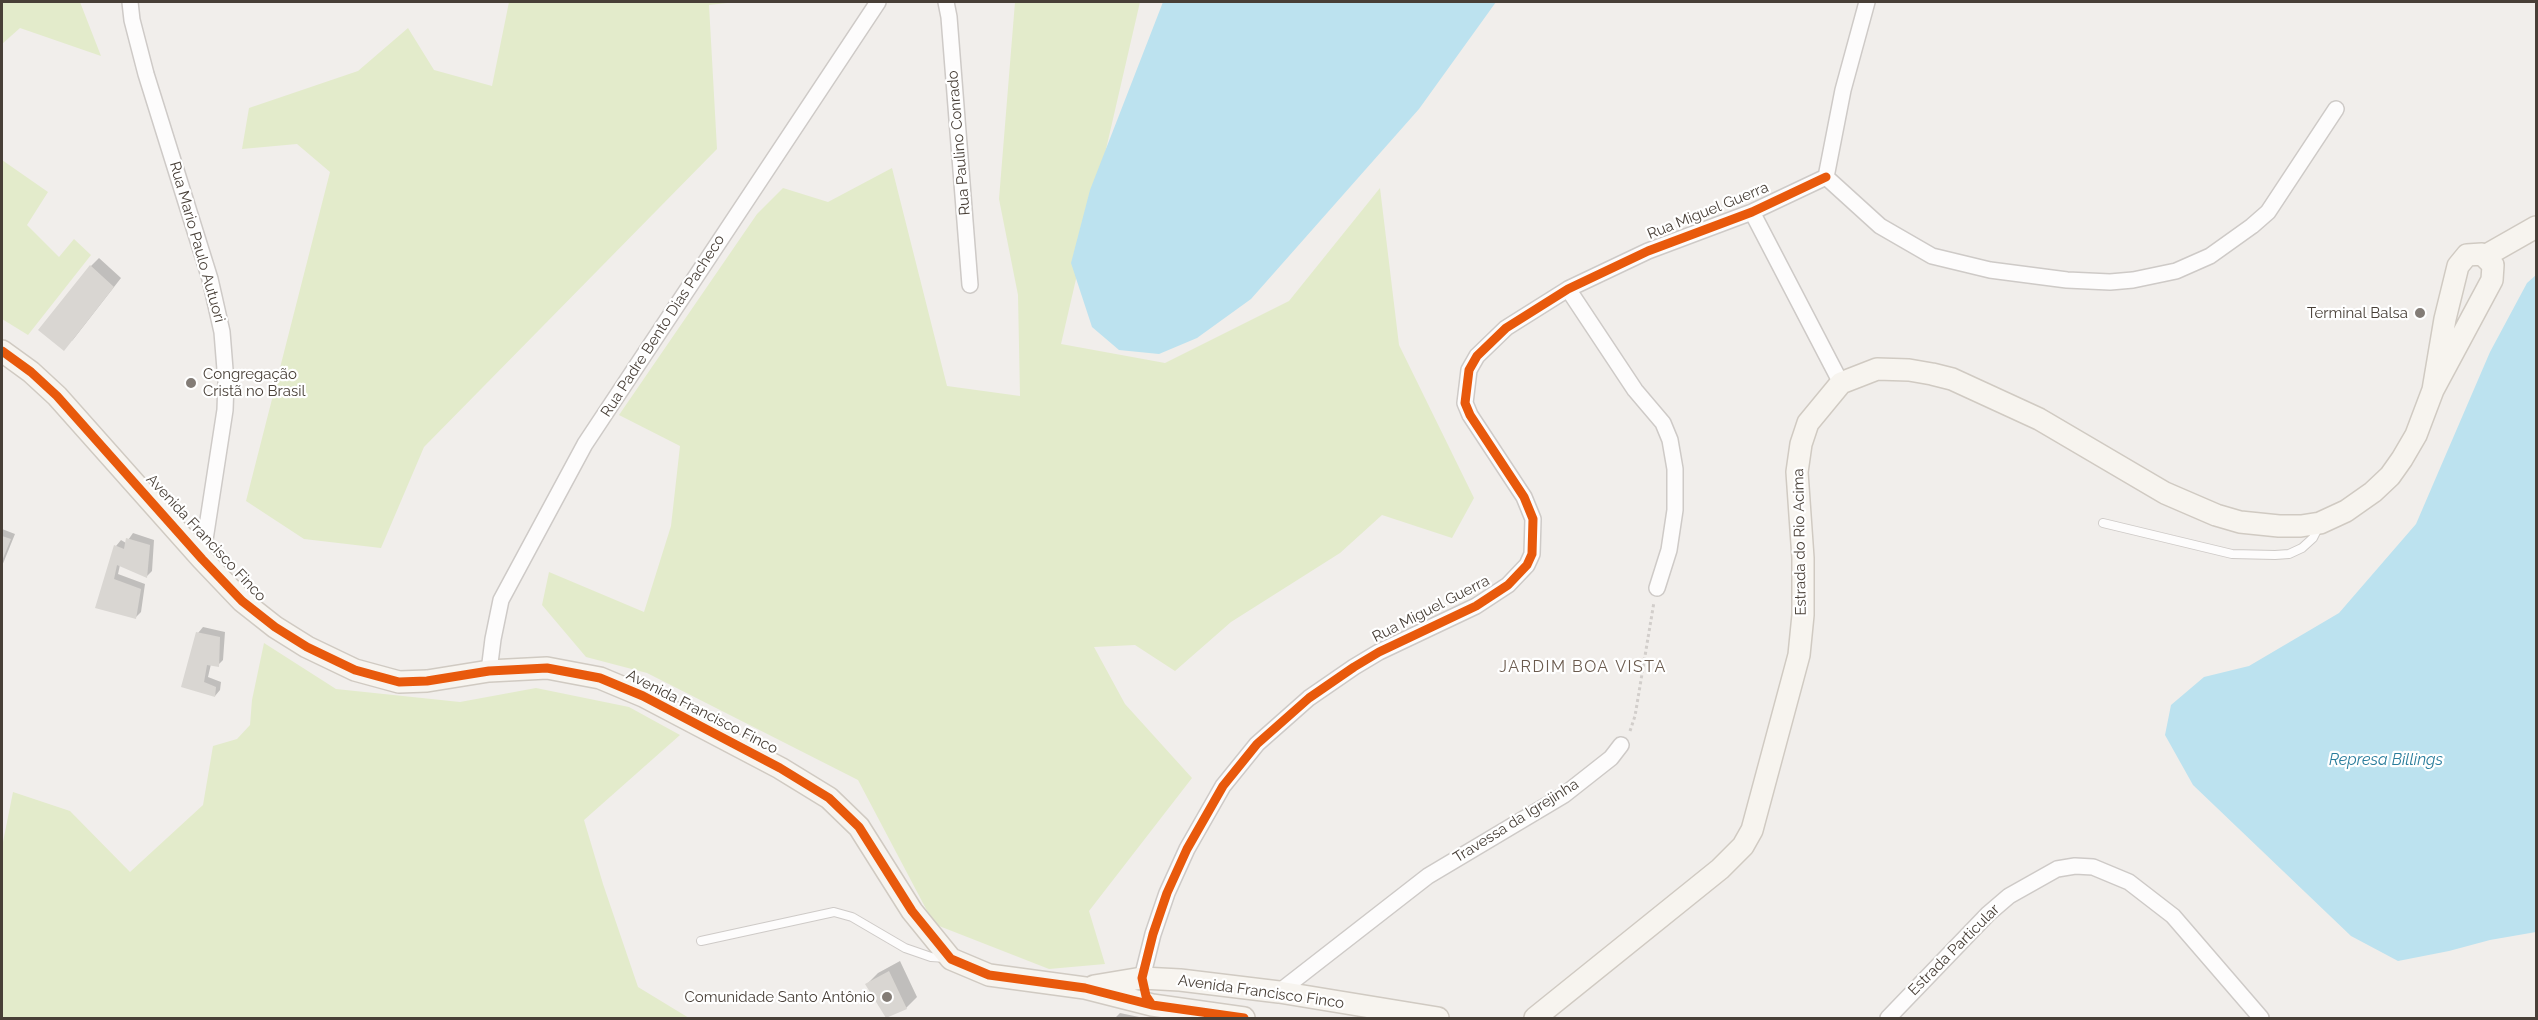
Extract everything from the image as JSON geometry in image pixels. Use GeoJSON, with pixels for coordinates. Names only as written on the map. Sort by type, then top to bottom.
{"type":"FeatureCollection","features":[{"type":"Feature","properties":{"kind":"street","name":"Rua Mario Paulo Autuori"},"geometry":{"type":"LineString","coordinates":[[130,2],[132,20],[146,74],[210,279],[222,332],[226,382],[225,410],[202,559]]}},
{"type":"Feature","properties":{"kind":"street","name":"Rua Padre Bento Dias Pacheco"},"geometry":{"type":"LineString","coordinates":[[489,671],[501,600],[585,444],[878,2]]}},
{"type":"Feature","properties":{"kind":"street","name":"Rua Paulino Conrado"},"geometry":{"type":"LineString","coordinates":[[946,2],[970,285]]}},
{"type":"Feature","properties":{"kind":"street"},"geometry":{"type":"LineString","coordinates":[[1867,2],[1843,90],[1826,177],[1880,226],[1932,256],[1990,270],[2067,280],[2110,282],[2133,280],[2176,270],[2202,259],[2221,250],[2268,212],[2336,109]]}},
{"type":"Feature","properties":{"kind":"street","name":"Rua Miguel Guerra"},"geometry":{"type":"LineString","coordinates":[[1142,978],[1153,934],[1167,893],[1187,849],[1223,786],[1257,744],[1309,698],[1353,667],[1379,652],[1476,606],[1508,585],[1527,565],[1532,554],[1533,519],[1524,497],[1465,403],[1465,386],[1469,370],[1477,356],[1506,328],[1568,289],[1648,251],[1752,212],[1826,177]]}},
{"type":"Feature","properties":{"kind":"street"},"geometry":{"type":"LineString","coordinates":[[1752,212],[1841,383]]}},
{"type":"Feature","properties":{"kind":"street","name":"Estrada do Rio Acima"},"geometry":{"type":"LineString","coordinates":[[2433,390],[2445,319],[2459,263],[2470,254],[2485,256],[2536,227]]}},
{"type":"Feature","properties":{"kind":"street","name":"Estrada do Rio Acima"},"geometry":{"type":"LineString","coordinates":[[1535,1018],[1720,869],[1743,846],[1752,830],[1799,655],[1803,615],[1803,558],[1797,472],[1801,444],[1808,423],[1841,383],[1877,369],[1909,370],[1952,379],[2039,419],[2164,493],[2216,515],[2240,522],[2279,526],[2320,523],[2359,502],[2390,476],[2416,435],[2433,390],[2492,280],[2493,268],[2485,256]]}},
{"type":"Feature","properties":{"kind":"street"},"geometry":{"type":"LineString","coordinates":[[1568,289],[1635,390],[1663,423],[1670,440],[1675,469],[1675,510],[1669,550],[1657,588]]}},
{"type":"Feature","properties":{"kind":"street","name":"Avenida Francisco Finco"},"geometry":{"type":"LineString","coordinates":[[2,351],[31,372],[57,396],[242,601],[275,627],[307,647],[355,670],[399,681],[427,681],[489,671],[547,668],[600,678],[643,696],[780,768],[829,798],[859,827],[912,911],[951,958],[989,975],[1085,988],[1152,1005],[1244,1018]]}},
{"type":"Feature","properties":{"kind":"street","name":"Travessa da Igrejinha"},"geometry":{"type":"LineString","coordinates":[[1279,992],[1428,876],[1564,795],[1611,758],[1621,745]]}},
{"type":"Feature","properties":{"kind":"street","name":"Estrada Particular"},"geometry":{"type":"LineString","coordinates":[[1888,1018],[2008,896],[2057,869],[2075,866],[2093,867],[2129,882],[2173,916],[2261,1018]]}},
{"type":"Feature","properties":{"kind":"street","name":"Avenida Francisco Finco"},"geometry":{"type":"LineString","coordinates":[[1085,988],[1142,978],[1180,980],[1279,992],[1437,1018]]}},
{"type":"Feature","properties":{"kind":"street"},"geometry":{"type":"LineString","coordinates":[[1142,978],[1143,988],[1152,1005]]}},
{"type":"Feature","properties":{"kind":"lane"},"geometry":{"type":"LineString","coordinates":[[2103,523],[2232,554],[2275,555],[2289,554],[2302,548],[2313,538],[2320,523]]}},
{"type":"Feature","properties":{"kind":"lane"},"geometry":{"type":"LineString","coordinates":[[700,941],[834,912],[852,917],[905,948],[931,957],[951,958]]}},
{"type":"Feature","properties":{"kind":"path"},"geometry":{"type":"LineString","coordinates":[[1621,745],[1635,716],[1657,588]]}},
{"type":"Feature","properties":{"kind":"green space"},"geometry":{"type":"Polygon","coordinates":[[[2,2],[80,2],[101,56],[20,28],[2,44],[2,2]]]}},
{"type":"Feature","properties":{"kind":"green space"},"geometry":{"type":"Polygon","coordinates":[[[509,2],[736,2],[709,5],[717,149],[424,447],[381,548],[304,539],[246,501],[330,172],[297,144],[242,149],[249,108],[358,71],[408,28],[434,70],[492,86],[509,2]]]}},
{"type":"Feature","properties":{"kind":"green space"},"geometry":{"type":"Polygon","coordinates":[[[1015,2],[1140,2],[1061,344],[1165,363],[1289,301],[1380,188],[1399,345],[1474,498],[1452,538],[1382,515],[1340,553],[1231,622],[1175,671],[1135,645],[1094,647],[1125,704],[1192,778],[1089,911],[1105,964],[1049,969],[934,924],[858,780],[647,673],[586,657],[542,605],[549,572],[644,612],[671,526],[680,446],[619,415],[757,214],[783,188],[828,202],[892,168],[947,386],[1020,396],[1018,295],[999,199],[1015,2]]]}},
{"type":"Feature","properties":{"kind":"green space"},"geometry":{"type":"Polygon","coordinates":[[[2,160],[48,192],[27,225],[59,257],[74,239],[91,255],[28,335],[2,319],[2,160]]]}},
{"type":"Feature","properties":{"kind":"green space"},"geometry":{"type":"Polygon","coordinates":[[[264,643],[336,689],[460,702],[536,688],[629,707],[680,735],[584,820],[638,987],[689,1018],[2,1018],[2,847],[13,792],[70,811],[130,872],[203,805],[213,746],[237,739],[250,725],[252,700],[264,643]]]}},
{"type":"Feature","properties":{"kind":"water"},"geometry":{"type":"Polygon","coordinates":[[[1163,2],[1496,2],[1419,109],[1251,299],[1197,338],[1159,354],[1119,350],[1092,327],[1071,263],[1090,190],[1163,2]]]}},
{"type":"Feature","properties":{"kind":"water","name":"Represa Billings"},"geometry":{"type":"Polygon","coordinates":[[[2536,275],[2536,932],[2398,961],[2351,936],[2193,785],[2165,735],[2171,705],[2204,677],[2249,666],[2339,613],[2416,524],[2490,352],[2527,283],[2536,275]]]}},
{"type":"Feature","properties":{"kind":"building"},"geometry":{"type":"Polygon","coordinates":[[[90,265],[114,287],[64,351],[38,330],[90,265]]]}},
{"type":"Feature","properties":{"kind":"building"},"geometry":{"type":"Polygon","coordinates":[[[2,536],[11,539],[2,561],[2,536]]]}},
{"type":"Feature","properties":{"kind":"building"},"geometry":{"type":"Polygon","coordinates":[[[126,538],[150,545],[147,578],[117,565],[114,579],[141,589],[136,619],[95,608],[114,545],[124,549],[126,538]]]}},
{"type":"Feature","properties":{"kind":"building"},"geometry":{"type":"Polygon","coordinates":[[[196,632],[220,637],[219,667],[207,665],[204,682],[216,687],[215,697],[181,687],[196,632]]]}},
{"type":"Feature","properties":{"kind":"building","name":"Comunidade Santo Antônio"},"geometry":{"type":"Polygon","coordinates":[[[889,971],[907,1009],[886,1018],[865,984],[889,971]]]}},
{"type":"Feature","properties":{"kind":"cycle path"},"geometry":{"type":"LineString","coordinates":[[1152,1005],[1146,996],[1142,978],[1153,934],[1167,893],[1187,849],[1223,786],[1257,744],[1309,698],[1354,667],[1379,652],[1476,606],[1508,585],[1527,565],[1532,554],[1533,519],[1524,497],[1470,415],[1465,403],[1469,370],[1477,356],[1506,328],[1568,289],[1648,251],[1752,212],[1826,177]]}},
{"type":"Feature","properties":{"kind":"cycle path"},"geometry":{"type":"LineString","coordinates":[[2,351],[31,372],[57,396],[242,601],[275,627],[307,647],[355,670],[399,682],[427,681],[489,671],[547,668],[600,678],[643,696],[780,768],[829,798],[859,827],[912,911],[951,959],[989,975],[1085,988],[1152,1005],[1244,1018]]}},
{"type":"Feature","properties":{"kind":"place","name":"Terminal Balsa"},"geometry":{"type":"Point","coordinates":[2420,313]}},
{"type":"Feature","properties":{"kind":"place","name":"Congregação Cristã no Brasil"},"geometry":{"type":"Point","coordinates":[191,383]}},
{"type":"Feature","properties":{"kind":"place","name":"Comunidade Santo Antônio"},"geometry":{"type":"Point","coordinates":[887,997]}},
{"type":"Feature","properties":{"kind":"district","name":"JARDIM BOA VISTA"},"geometry":{"type":"Point","coordinates":[1583,667]}}]}
